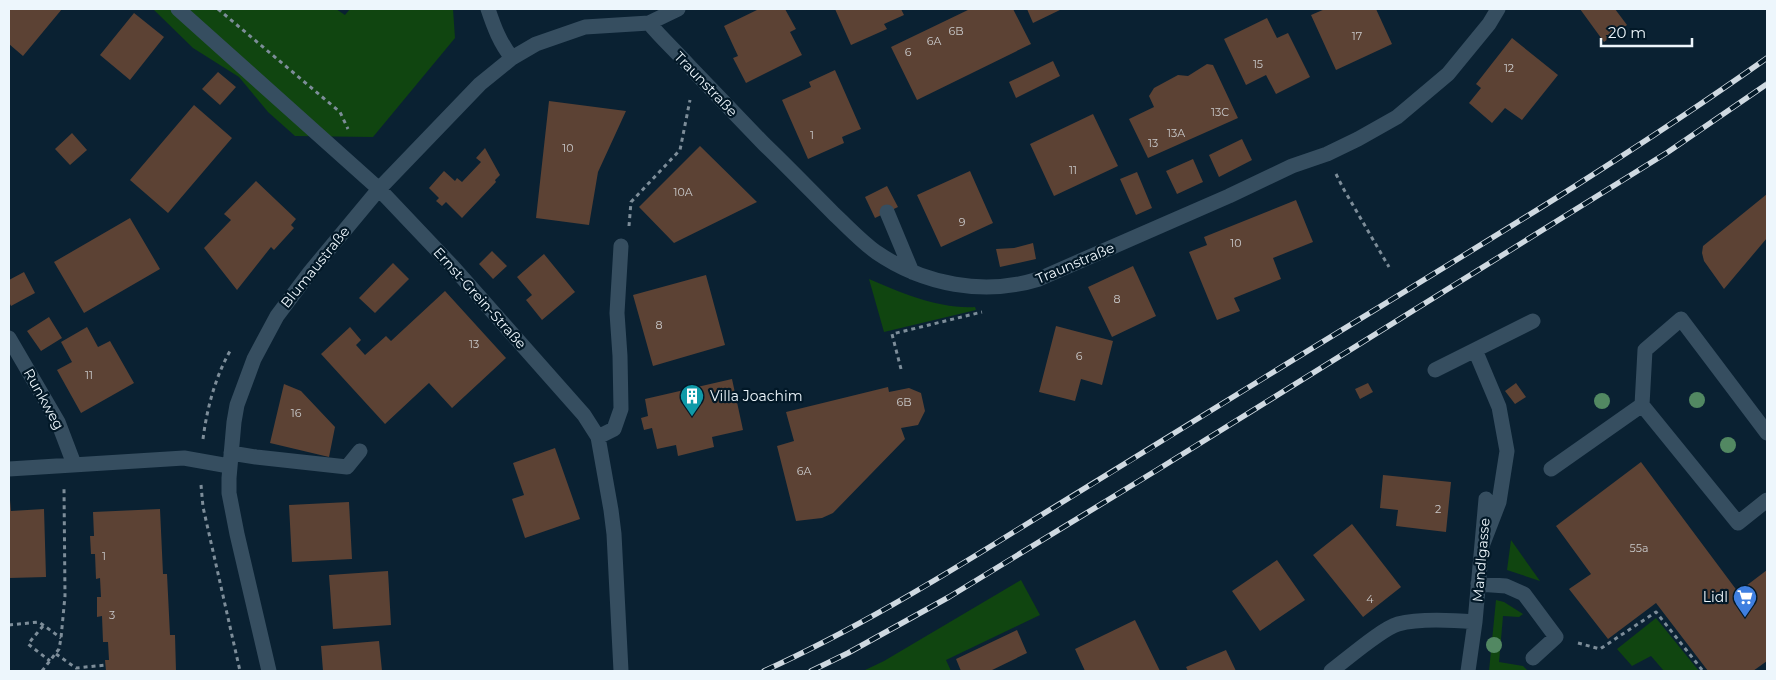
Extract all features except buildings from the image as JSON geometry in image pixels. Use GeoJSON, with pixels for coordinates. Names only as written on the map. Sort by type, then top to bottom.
{"type":"FeatureCollection","features":[{"type":"Feature","properties":{"kind":"street","name":"Ernst-Grein-Straße"},"geometry":{"type":"LineString","coordinates":[[178,9],[379,189],[475,292],[584,416],[598,437],[614,534],[621,671]]}},
{"type":"Feature","properties":{"kind":"street"},"geometry":{"type":"LineString","coordinates":[[488,9],[499,39],[512,58]]}},
{"type":"Feature","properties":{"kind":"street"},"geometry":{"type":"LineString","coordinates":[[649,23],[678,9]]}},
{"type":"Feature","properties":{"kind":"street","name":"Traunstraße"},"geometry":{"type":"LineString","coordinates":[[649,23],[695,73],[855,234],[876,251],[912,272],[950,284],[980,287],[1012,285],[1039,279],[1212,204],[1292,166],[1327,154],[1388,122],[1416,102],[1448,74],[1489,24],[1498,9]]}},
{"type":"Feature","properties":{"kind":"street","name":"Blumaustraße"},"geometry":{"type":"LineString","coordinates":[[269,671],[229,493],[234,422],[254,359],[277,316],[310,272],[379,189],[480,84],[512,58],[536,44],[585,27],[649,23]]}},
{"type":"Feature","properties":{"kind":"street"},"geometry":{"type":"LineString","coordinates":[[887,212],[912,272]]}},
{"type":"Feature","properties":{"kind":"street"},"geometry":{"type":"LineString","coordinates":[[598,437],[614,429],[621,410],[620,356],[616,313],[620,249]]}},
{"type":"Feature","properties":{"kind":"street"},"geometry":{"type":"LineString","coordinates":[[1767,432],[1682,319],[1645,350],[1642,405],[1738,523],[1767,500]]}},
{"type":"Feature","properties":{"kind":"street"},"geometry":{"type":"LineString","coordinates":[[1435,370],[1532,321]]}},
{"type":"Feature","properties":{"kind":"street","name":"Runkweg"},"geometry":{"type":"LineString","coordinates":[[9,338],[58,422],[74,464]]}},
{"type":"Feature","properties":{"kind":"street"},"geometry":{"type":"LineString","coordinates":[[1475,350],[1499,407],[1507,451],[1499,502],[1482,546]]}},
{"type":"Feature","properties":{"kind":"street"},"geometry":{"type":"LineString","coordinates":[[1551,469],[1642,405]]}},
{"type":"Feature","properties":{"kind":"street"},"geometry":{"type":"LineString","coordinates":[[9,468],[184,458],[230,459],[256,457],[347,467],[360,451]]}},
{"type":"Feature","properties":{"kind":"street","name":"Mandlgasse"},"geometry":{"type":"LineString","coordinates":[[1468,671],[1475,622],[1486,499]]}},
{"type":"Feature","properties":{"kind":"street"},"geometry":{"type":"LineString","coordinates":[[1478,584],[1506,586],[1524,594],[1556,637],[1533,658]]}},
{"type":"Feature","properties":{"kind":"street","name":"Mandlgasse"},"geometry":{"type":"LineString","coordinates":[[1331,671],[1380,634],[1397,624],[1445,620],[1475,622]]}},
{"type":"Feature","properties":{"kind":"path"},"geometry":{"type":"LineString","coordinates":[[218,9],[340,112],[348,131],[348,142],[340,155]]}},
{"type":"Feature","properties":{"kind":"path"},"geometry":{"type":"LineString","coordinates":[[620,249],[626,252],[631,202],[680,150],[695,73]]}},
{"type":"Feature","properties":{"kind":"path"},"geometry":{"type":"LineString","coordinates":[[1327,154],[1343,188],[1389,267]]}},
{"type":"Feature","properties":{"kind":"path"},"geometry":{"type":"LineString","coordinates":[[901,369],[892,334],[985,311],[980,287]]}},
{"type":"Feature","properties":{"kind":"path"},"geometry":{"type":"LineString","coordinates":[[42,671],[59,649],[61,638],[66,596],[64,486],[74,464]]}},
{"type":"Feature","properties":{"kind":"path"},"geometry":{"type":"LineString","coordinates":[[203,507],[240,671]]}},
{"type":"Feature","properties":{"kind":"path"},"geometry":{"type":"LineString","coordinates":[[1556,637],[1600,649],[1656,612],[1703,671]]}},
{"type":"Feature","properties":{"kind":"path"},"geometry":{"type":"LineString","coordinates":[[9,625],[39,622],[61,638]]}},
{"type":"Feature","properties":{"kind":"path"},"geometry":{"type":"LineString","coordinates":[[43,626],[28,644],[50,661]]}},
{"type":"Feature","properties":{"kind":"path"},"geometry":{"type":"LineString","coordinates":[[56,654],[76,668],[106,665]]}},
{"type":"Feature","properties":{"kind":"green space"},"geometry":{"type":"Polygon","coordinates":[[[153,9],[336,9],[345,15],[350,9],[453,9],[455,38],[373,137],[295,136],[268,112],[239,77],[193,48],[153,9]]]}},
{"type":"Feature","properties":{"kind":"green space"},"geometry":{"type":"Polygon","coordinates":[[[869,279],[920,299],[947,305],[975,307],[976,310],[884,332],[869,279]]]}},
{"type":"Feature","properties":{"kind":"green space"},"geometry":{"type":"Polygon","coordinates":[[[1511,540],[1540,581],[1507,570],[1511,540]]]}},
{"type":"Feature","properties":{"kind":"green space"},"geometry":{"type":"Polygon","coordinates":[[[1021,580],[1040,615],[946,660],[951,671],[863,671],[884,661],[1021,580]]]}},
{"type":"Feature","properties":{"kind":"green space"},"geometry":{"type":"Polygon","coordinates":[[[1496,600],[1504,602],[1523,614],[1519,617],[1503,616],[1499,662],[1523,666],[1528,671],[1489,671],[1496,600]]]}},
{"type":"Feature","properties":{"kind":"green space"},"geometry":{"type":"Polygon","coordinates":[[[1656,618],[1699,671],[1664,671],[1651,656],[1632,666],[1617,649],[1656,618]]]}},
{"type":"Feature","properties":{"kind":"railway"},"geometry":{"type":"LineString","coordinates":[[764,671],[861,622],[986,549],[1577,185],[1767,58]]}},
{"type":"Feature","properties":{"kind":"railway"},"geometry":{"type":"LineString","coordinates":[[811,671],[848,653],[949,597],[1157,470],[1668,152],[1767,84]]}},
{"type":"Feature","properties":{"kind":"place","name":"Villa Joachim"},"geometry":{"type":"Point","coordinates":[692,417]}},
{"type":"Feature","properties":{"kind":"place","name":"Lidl"},"geometry":{"type":"Point","coordinates":[1745,618]}}]}
